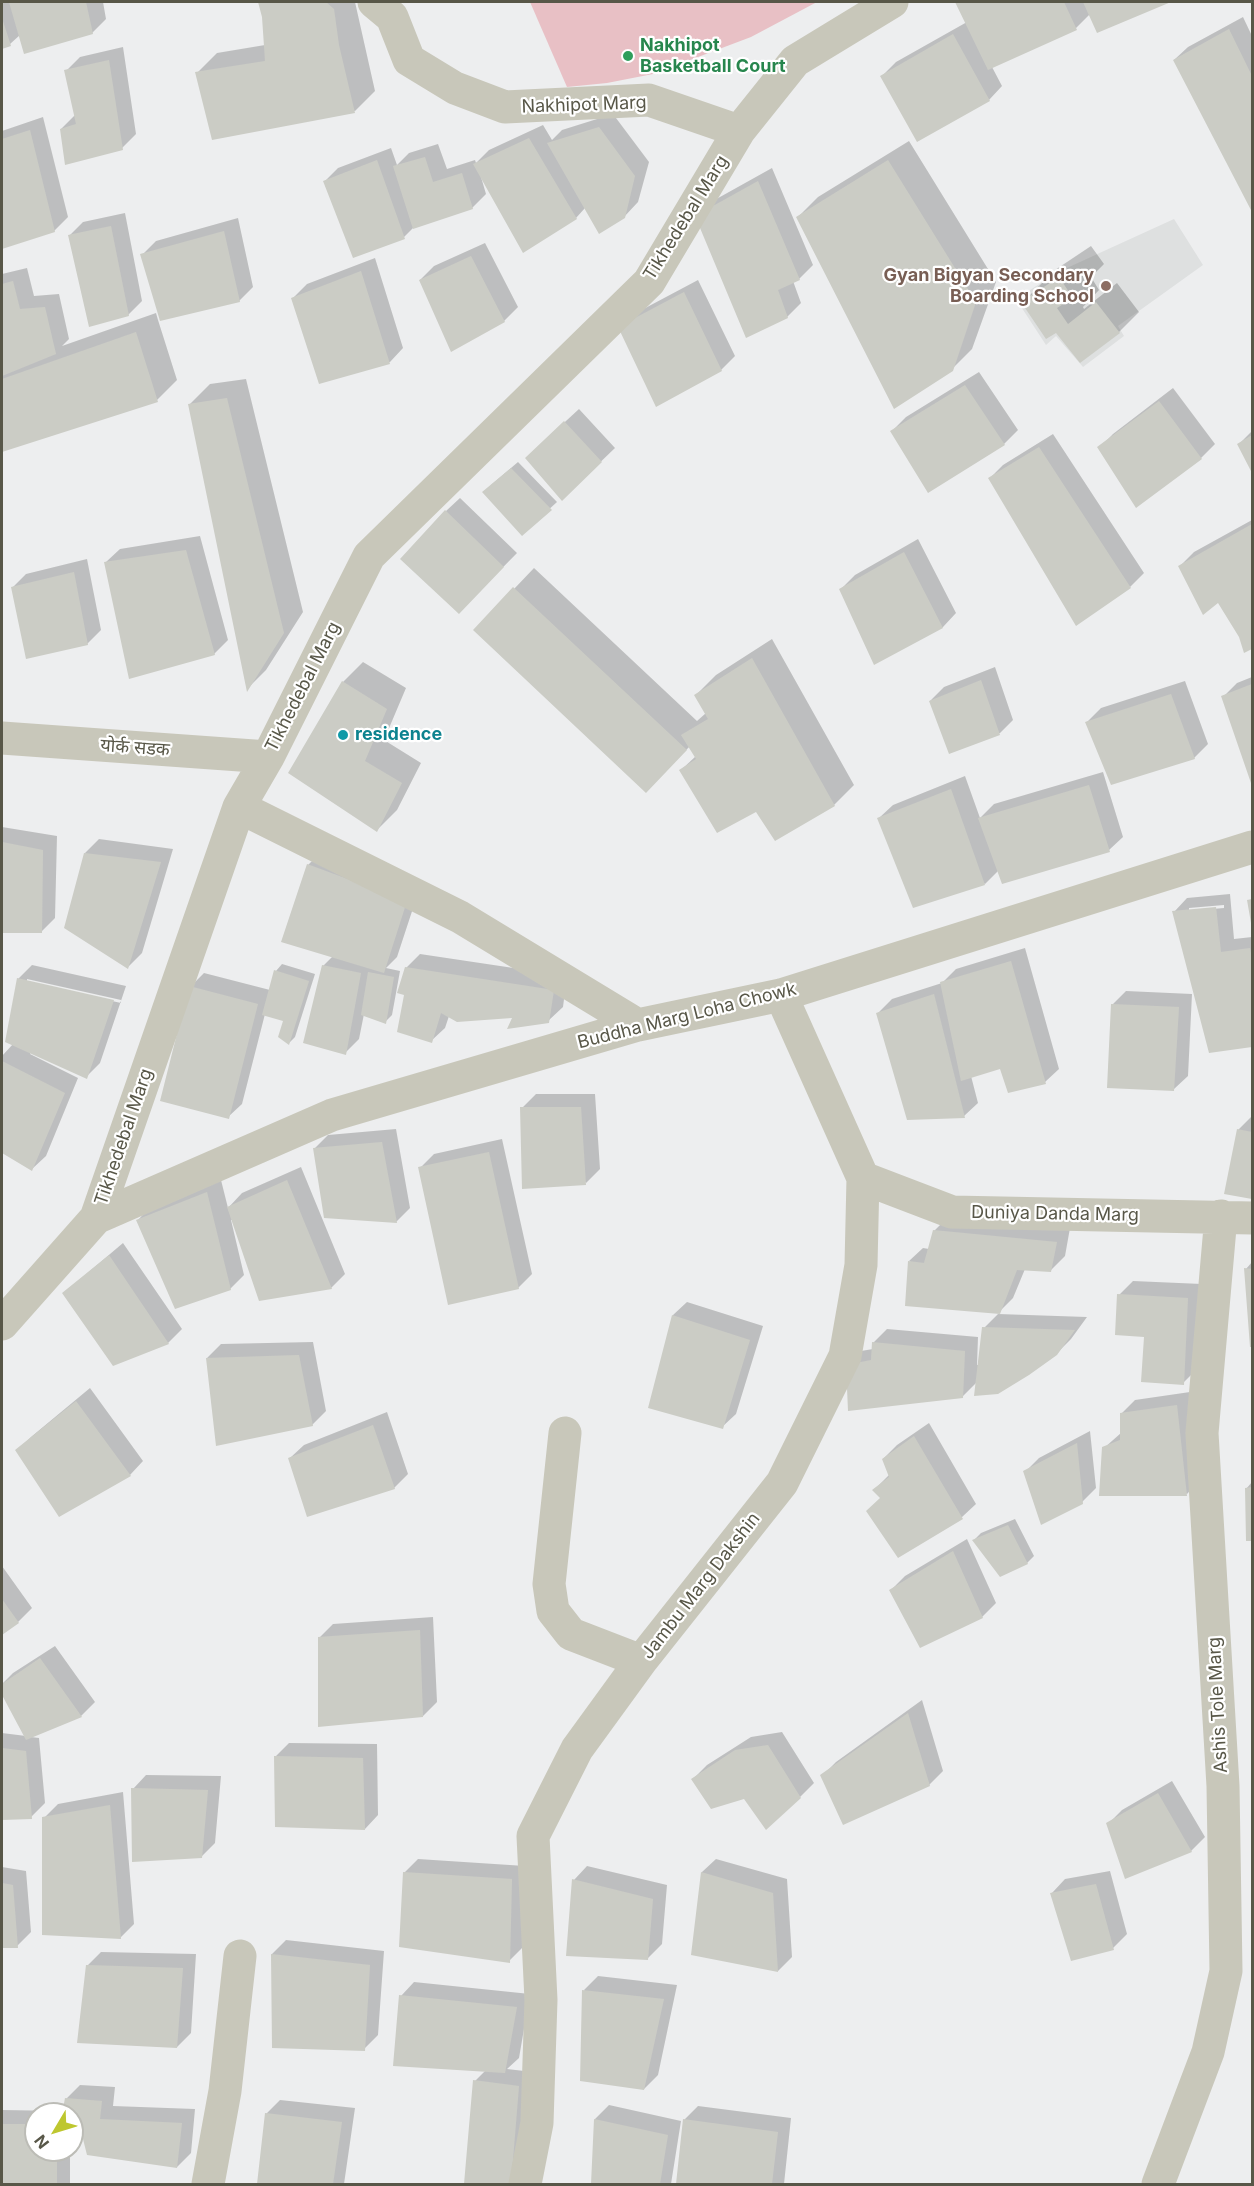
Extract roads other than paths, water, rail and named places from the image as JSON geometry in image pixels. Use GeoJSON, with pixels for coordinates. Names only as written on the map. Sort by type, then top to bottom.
{"type":"FeatureCollection","features":[{"type":"Feature","properties":{"kind":"street","name":"Nakhipot Marg"},"geometry":{"type":"LineString","coordinates":[[374,2],[392,17],[409,60],[455,88],[505,107],[649,100],[740,131]]}},
{"type":"Feature","properties":{"kind":"street"},"geometry":{"type":"LineString","coordinates":[[740,131],[795,61],[892,2]]}},
{"type":"Feature","properties":{"kind":"street","name":"Tikhedebal Marg"},"geometry":{"type":"LineString","coordinates":[[2,1324],[96,1218],[239,807],[268,757],[369,556],[649,282],[740,131]]}},
{"type":"Feature","properties":{"kind":"street","name":"योर्क सडक"},"geometry":{"type":"LineString","coordinates":[[2,738],[268,757]]}},
{"type":"Feature","properties":{"kind":"street"},"geometry":{"type":"LineString","coordinates":[[239,807],[460,917],[638,1026]]}},
{"type":"Feature","properties":{"kind":"street","name":"Buddha Marg Loha Chowk"},"geometry":{"type":"LineString","coordinates":[[96,1218],[332,1115],[638,1026],[781,995],[1252,847]]}},
{"type":"Feature","properties":{"kind":"street","name":"Jambu Marg Dakshin"},"geometry":{"type":"LineString","coordinates":[[525,2184],[537,2123],[541,2000],[533,1836],[577,1749],[641,1660],[782,1483],[845,1356],[861,1265],[863,1178],[781,995]]}},
{"type":"Feature","properties":{"kind":"street","name":"Duniya Danda Marg"},"geometry":{"type":"LineString","coordinates":[[863,1178],[952,1212],[1237,1217]]}},
{"type":"Feature","properties":{"kind":"street","name":"Ashis Tole Marg"},"geometry":{"type":"LineString","coordinates":[[1158,2184],[1208,2052],[1226,1971],[1223,1786],[1202,1433],[1237,1217]]}},
{"type":"Feature","properties":{"kind":"street"},"geometry":{"type":"LineString","coordinates":[[565,1433],[549,1584],[553,1611],[571,1634],[641,1660]]}},
{"type":"Feature","properties":{"kind":"street"},"geometry":{"type":"LineString","coordinates":[[208,2184],[225,2091],[240,1956]]}},
{"type":"Feature","properties":{"kind":"place","name":"Nakhipot Basketball Court"},"geometry":{"type":"Point","coordinates":[628,56]}},
{"type":"Feature","properties":{"kind":"place","name":"Gyan Bigyan Secondary Boarding School"},"geometry":{"type":"Point","coordinates":[1106,286]}},
{"type":"Feature","properties":{"kind":"place","name":"residence"},"geometry":{"type":"Point","coordinates":[343,735]}}]}
